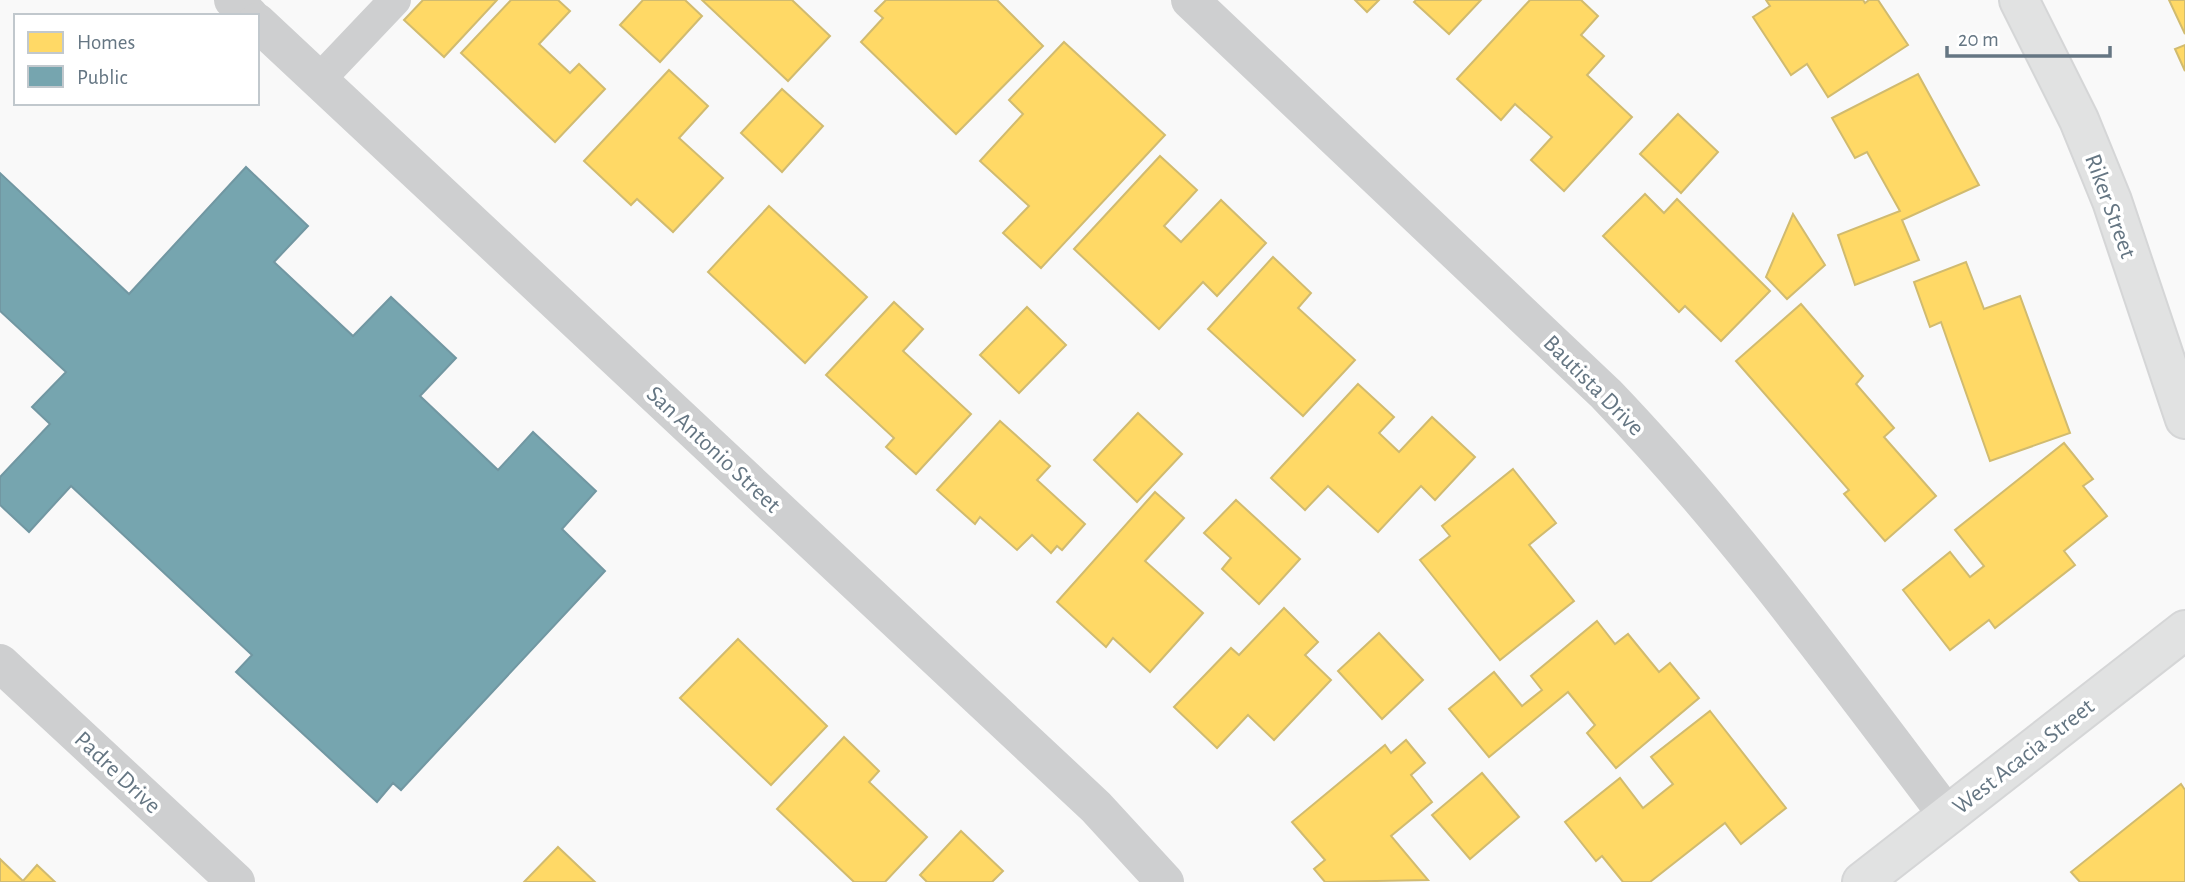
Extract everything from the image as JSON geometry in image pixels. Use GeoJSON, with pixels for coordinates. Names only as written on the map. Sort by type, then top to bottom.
{"type":"FeatureCollection","features":[{"type":"Feature","properties":{"kind":"street"},"geometry":{"type":"LineString","coordinates":[[233,0],[248,14]]}},
{"type":"Feature","properties":{"kind":"street","name":"Bautista Drive"},"geometry":{"type":"LineString","coordinates":[[1190,0],[1606,394],[1661,452],[1785,604],[1947,815]]}},
{"type":"Feature","properties":{"kind":"street","name":"Riker Street"},"geometry":{"type":"LineString","coordinates":[[2019,0],[2079,120],[2112,201],[2185,419]]}},
{"type":"Feature","properties":{"kind":"street","name":"San Antonio Street"},"geometry":{"type":"LineString","coordinates":[[259,24],[1096,807],[1165,882]]}},
{"type":"Feature","properties":{"kind":"street","name":"West Acacia Street"},"geometry":{"type":"LineString","coordinates":[[1862,882],[2185,630]]}},
{"type":"Feature","properties":{"kind":"street","name":"Padre Drive"},"geometry":{"type":"LineString","coordinates":[[0,663],[236,882]]}},
{"type":"Feature","properties":{"kind":"lane"},"geometry":{"type":"LineString","coordinates":[[320,80],[395,0]]}},
{"type":"Feature","properties":{"kind":"building: Homes"},"geometry":{"type":"Polygon","coordinates":[[[423,0],[497,0],[444,57],[404,20],[423,0]]]}},
{"type":"Feature","properties":{"kind":"building: Homes"},"geometry":{"type":"Polygon","coordinates":[[[511,0],[558,0],[570,11],[539,44],[570,73],[579,64],[605,89],[555,142],[461,53],[511,0]]]}},
{"type":"Feature","properties":{"kind":"building: Homes"},"geometry":{"type":"Polygon","coordinates":[[[643,0],[685,0],[702,16],[660,62],[620,25],[643,0]]]}},
{"type":"Feature","properties":{"kind":"building: Homes"},"geometry":{"type":"Polygon","coordinates":[[[702,0],[792,0],[830,36],[788,81],[702,0]]]}},
{"type":"Feature","properties":{"kind":"building: Homes"},"geometry":{"type":"Polygon","coordinates":[[[886,0],[997,0],[1043,46],[956,134],[861,42],[883,18],[875,11],[886,0]]]}},
{"type":"Feature","properties":{"kind":"building: Homes"},"geometry":{"type":"Polygon","coordinates":[[[1355,0],[1379,0],[1367,12],[1355,0]]]}},
{"type":"Feature","properties":{"kind":"building: Homes"},"geometry":{"type":"Polygon","coordinates":[[[1481,0],[1449,34],[1414,2],[1481,0]]]}},
{"type":"Feature","properties":{"kind":"building: Homes"},"geometry":{"type":"Polygon","coordinates":[[[1530,0],[1581,0],[1598,16],[1581,35],[1604,56],[1587,75],[1632,117],[1564,191],[1531,160],[1552,137],[1515,104],[1501,120],[1457,79],[1530,0]]]}},
{"type":"Feature","properties":{"kind":"building: Homes"},"geometry":{"type":"Polygon","coordinates":[[[1766,0],[1863,0],[1865,3],[1878,0],[1908,45],[1828,97],[1807,64],[1791,75],[1753,17],[1770,6],[1766,0]]]}},
{"type":"Feature","properties":{"kind":"building: Homes"},"geometry":{"type":"Polygon","coordinates":[[[2169,0],[2185,0],[2185,34],[2169,0]]]}},
{"type":"Feature","properties":{"kind":"building: Homes"},"geometry":{"type":"Polygon","coordinates":[[[1064,42],[1165,135],[1041,268],[1003,233],[1029,206],[980,161],[1023,114],[1009,100],[1064,42]]]}},
{"type":"Feature","properties":{"kind":"building: Homes"},"geometry":{"type":"Polygon","coordinates":[[[2185,45],[2185,71],[2175,49],[2185,45]]]}},
{"type":"Feature","properties":{"kind":"building: Homes"},"geometry":{"type":"Polygon","coordinates":[[[669,70],[708,106],[679,138],[723,178],[673,232],[637,199],[631,205],[584,161],[669,70]]]}},
{"type":"Feature","properties":{"kind":"building: Homes"},"geometry":{"type":"Polygon","coordinates":[[[1918,74],[1979,185],[1902,220],[1919,260],[1855,285],[1838,235],[1900,211],[1867,152],[1855,158],[1832,118],[1918,74]]]}},
{"type":"Feature","properties":{"kind":"building: Homes"},"geometry":{"type":"Polygon","coordinates":[[[782,89],[823,126],[782,172],[741,133],[782,89]]]}},
{"type":"Feature","properties":{"kind":"building: Homes"},"geometry":{"type":"Polygon","coordinates":[[[1678,114],[1718,152],[1681,193],[1640,154],[1678,114]]]}},
{"type":"Feature","properties":{"kind":"building: Homes"},"geometry":{"type":"Polygon","coordinates":[[[1160,156],[1197,190],[1164,226],[1181,242],[1221,200],[1266,243],[1217,296],[1203,282],[1159,329],[1074,249],[1160,156]]]}},
{"type":"Feature","properties":{"kind":"building: Homes"},"geometry":{"type":"Polygon","coordinates":[[[1645,194],[1664,213],[1677,199],[1770,291],[1721,341],[1685,306],[1679,312],[1603,236],[1645,194]]]}},
{"type":"Feature","properties":{"kind":"building: Homes"},"geometry":{"type":"Polygon","coordinates":[[[769,206],[867,297],[805,363],[708,272],[769,206]]]}},
{"type":"Feature","properties":{"kind":"building: Homes"},"geometry":{"type":"Polygon","coordinates":[[[1793,214],[1825,265],[1787,299],[1766,277],[1793,214]]]}},
{"type":"Feature","properties":{"kind":"building: Homes"},"geometry":{"type":"Polygon","coordinates":[[[1273,257],[1311,293],[1298,308],[1355,360],[1303,416],[1208,329],[1273,257]]]}},
{"type":"Feature","properties":{"kind":"building: Homes"},"geometry":{"type":"Polygon","coordinates":[[[1966,262],[1984,309],[2020,296],[2070,433],[1990,461],[1941,322],[1930,327],[1914,282],[1966,262]]]}},
{"type":"Feature","properties":{"kind":"building: Homes"},"geometry":{"type":"Polygon","coordinates":[[[894,302],[923,329],[903,351],[971,414],[916,474],[886,447],[894,438],[826,375],[894,302]]]}},
{"type":"Feature","properties":{"kind":"building: Homes"},"geometry":{"type":"Polygon","coordinates":[[[1801,304],[1863,376],[1856,384],[1894,428],[1884,437],[1936,496],[1885,541],[1844,494],[1849,490],[1736,361],[1801,304]]]}},
{"type":"Feature","properties":{"kind":"building: Homes"},"geometry":{"type":"Polygon","coordinates":[[[1027,307],[1066,345],[1019,393],[980,355],[1027,307]]]}},
{"type":"Feature","properties":{"kind":"building: Homes"},"geometry":{"type":"Polygon","coordinates":[[[1358,384],[1394,417],[1379,433],[1399,452],[1432,417],[1475,457],[1435,500],[1421,486],[1378,532],[1328,486],[1305,510],[1271,478],[1358,384]]]}},
{"type":"Feature","properties":{"kind":"building: Homes"},"geometry":{"type":"Polygon","coordinates":[[[1138,413],[1182,454],[1137,502],[1094,460],[1138,413]]]}},
{"type":"Feature","properties":{"kind":"building: Homes"},"geometry":{"type":"Polygon","coordinates":[[[1000,421],[1050,466],[1037,480],[1085,524],[1062,550],[1057,546],[1051,553],[1032,535],[1017,550],[980,517],[975,524],[937,490],[1000,421]]]}},
{"type":"Feature","properties":{"kind":"building: Homes"},"geometry":{"type":"Polygon","coordinates":[[[2064,443],[2093,479],[2083,486],[2107,516],[2064,551],[2075,565],[1995,628],[1989,620],[1950,650],[1903,590],[1950,552],[1970,577],[1984,566],[1955,530],[2064,443]]]}},
{"type":"Feature","properties":{"kind":"building: Homes"},"geometry":{"type":"Polygon","coordinates":[[[1513,469],[1556,523],[1529,545],[1574,601],[1500,660],[1420,560],[1450,536],[1442,526],[1513,469]]]}},
{"type":"Feature","properties":{"kind":"building: Homes"},"geometry":{"type":"Polygon","coordinates":[[[1155,492],[1184,518],[1145,561],[1203,613],[1150,672],[1113,638],[1106,647],[1057,602],[1155,492]]]}},
{"type":"Feature","properties":{"kind":"building: Homes"},"geometry":{"type":"Polygon","coordinates":[[[1236,500],[1300,559],[1259,604],[1222,569],[1231,558],[1204,533],[1236,500]]]}},
{"type":"Feature","properties":{"kind":"building: Homes"},"geometry":{"type":"Polygon","coordinates":[[[1284,608],[1318,642],[1305,655],[1331,680],[1274,740],[1248,715],[1217,748],[1174,707],[1231,648],[1239,655],[1284,608]]]}},
{"type":"Feature","properties":{"kind":"building: Homes"},"geometry":{"type":"Polygon","coordinates":[[[1597,621],[1615,644],[1628,634],[1659,672],[1670,663],[1699,698],[1616,768],[1587,733],[1595,725],[1568,692],[1489,757],[1449,709],[1494,672],[1522,706],[1542,690],[1531,676],[1597,621]]]}},
{"type":"Feature","properties":{"kind":"building: Homes"},"geometry":{"type":"Polygon","coordinates":[[[1379,633],[1423,680],[1382,719],[1338,671],[1379,633]]]}},
{"type":"Feature","properties":{"kind":"building: Homes"},"geometry":{"type":"Polygon","coordinates":[[[738,639],[827,726],[771,785],[680,698],[738,639]]]}},
{"type":"Feature","properties":{"kind":"building: Homes"},"geometry":{"type":"Polygon","coordinates":[[[1710,711],[1786,808],[1741,844],[1725,823],[1650,882],[1623,882],[1602,856],[1596,861],[1565,822],[1620,778],[1643,808],[1673,784],[1651,757],[1710,711]]]}},
{"type":"Feature","properties":{"kind":"building: Homes"},"geometry":{"type":"Polygon","coordinates":[[[844,737],[879,771],[869,782],[927,837],[885,882],[854,882],[777,809],[844,737]]]}},
{"type":"Feature","properties":{"kind":"building: Homes"},"geometry":{"type":"Polygon","coordinates":[[[1406,740],[1425,763],[1411,775],[1432,802],[1391,836],[1428,880],[1325,882],[1314,869],[1325,860],[1292,822],[1385,745],[1391,753],[1406,740]]]}},
{"type":"Feature","properties":{"kind":"building: Homes"},"geometry":{"type":"Polygon","coordinates":[[[1482,773],[1519,817],[1470,859],[1432,815],[1482,773]]]}},
{"type":"Feature","properties":{"kind":"building: Homes"},"geometry":{"type":"Polygon","coordinates":[[[2181,784],[2185,790],[2185,882],[2080,882],[2071,872],[2181,784]]]}},
{"type":"Feature","properties":{"kind":"building: Homes"},"geometry":{"type":"Polygon","coordinates":[[[961,831],[1003,871],[992,882],[927,882],[920,875],[961,831]]]}},
{"type":"Feature","properties":{"kind":"building: Homes"},"geometry":{"type":"Polygon","coordinates":[[[558,847],[595,882],[524,882],[558,847]]]}},
{"type":"Feature","properties":{"kind":"building: Homes"},"geometry":{"type":"Polygon","coordinates":[[[0,859],[23,881],[37,865],[55,882],[0,882],[0,859]]]}},
{"type":"Feature","properties":{"kind":"building: Public"},"geometry":{"type":"Polygon","coordinates":[[[246,167],[308,226],[274,262],[353,336],[391,297],[456,358],[420,396],[498,470],[533,432],[596,491],[562,529],[605,571],[401,790],[393,783],[377,802],[236,672],[252,655],[71,486],[29,532],[0,505],[0,477],[50,424],[32,407],[66,372],[0,311],[0,173],[129,294],[246,167]]]}}]}
